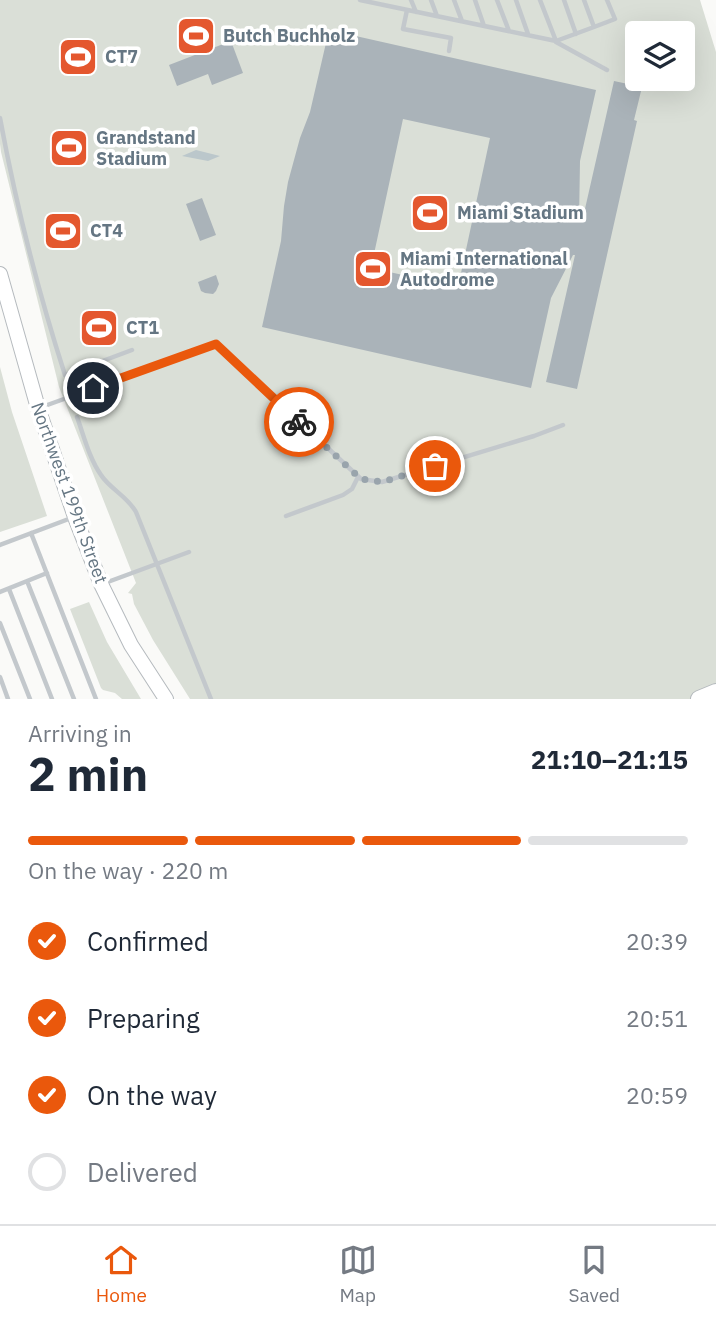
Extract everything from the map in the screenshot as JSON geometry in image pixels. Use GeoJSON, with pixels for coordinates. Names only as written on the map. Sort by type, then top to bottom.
{"type":"FeatureCollection","features":[{"type":"Feature","properties":{"kind":"highway"},"geometry":{"type":"LineString","coordinates":[[699,699],[716,692]]}},
{"type":"Feature","properties":{"kind":"main road","name":"Northwest 199th Street"},"geometry":{"type":"LineString","coordinates":[[0,274],[38,408],[101,584],[131,645],[166,699]]}},
{"type":"Feature","properties":{"kind":"lane"},"geometry":{"type":"LineString","coordinates":[[360,0],[555,41],[607,70]]}},
{"type":"Feature","properties":{"kind":"lane"},"geometry":{"type":"LineString","coordinates":[[388,0],[390,6]]}},
{"type":"Feature","properties":{"kind":"lane"},"geometry":{"type":"LineString","coordinates":[[411,0],[415,12]]}},
{"type":"Feature","properties":{"kind":"lane"},"geometry":{"type":"LineString","coordinates":[[431,0],[438,16]]}},
{"type":"Feature","properties":{"kind":"lane"},"geometry":{"type":"LineString","coordinates":[[454,0],[462,21]]}},
{"type":"Feature","properties":{"kind":"lane"},"geometry":{"type":"LineString","coordinates":[[475,0],[484,26]]}},
{"type":"Feature","properties":{"kind":"lane"},"geometry":{"type":"LineString","coordinates":[[497,0],[509,31]]}},
{"type":"Feature","properties":{"kind":"lane"},"geometry":{"type":"LineString","coordinates":[[516,0],[528,35]]}},
{"type":"Feature","properties":{"kind":"lane"},"geometry":{"type":"LineString","coordinates":[[540,0],[555,41]]}},
{"type":"Feature","properties":{"kind":"lane"},"geometry":{"type":"LineString","coordinates":[[564,0],[576,34]]}},
{"type":"Feature","properties":{"kind":"lane"},"geometry":{"type":"LineString","coordinates":[[584,0],[594,27]]}},
{"type":"Feature","properties":{"kind":"lane"},"geometry":{"type":"LineString","coordinates":[[555,41],[615,19],[607,0]]}},
{"type":"Feature","properties":{"kind":"lane"},"geometry":{"type":"LineString","coordinates":[[407,10],[403,29],[451,38],[449,51]]}},
{"type":"Feature","properties":{"kind":"lane"},"geometry":{"type":"LineString","coordinates":[[0,118],[22,225],[65,375],[132,350]]}},
{"type":"Feature","properties":{"kind":"lane"},"geometry":{"type":"LineString","coordinates":[[38,408],[216,344],[361,479],[382,482],[563,425]]}},
{"type":"Feature","properties":{"kind":"lane"},"geometry":{"type":"LineString","coordinates":[[77,417],[102,478],[133,506],[211,699]]}},
{"type":"Feature","properties":{"kind":"lane"},"geometry":{"type":"LineString","coordinates":[[286,516],[343,495],[352,489],[358,477]]}},
{"type":"Feature","properties":{"kind":"lane"},"geometry":{"type":"LineString","coordinates":[[0,545],[75,517]]}},
{"type":"Feature","properties":{"kind":"lane"},"geometry":{"type":"LineString","coordinates":[[31,533],[96,698],[103,699]]}},
{"type":"Feature","properties":{"kind":"lane"},"geometry":{"type":"LineString","coordinates":[[101,584],[189,552]]}},
{"type":"Feature","properties":{"kind":"lane"},"geometry":{"type":"LineString","coordinates":[[0,592],[47,573]]}},
{"type":"Feature","properties":{"kind":"lane"},"geometry":{"type":"LineString","coordinates":[[27,581],[74,699]]}},
{"type":"Feature","properties":{"kind":"lane"},"geometry":{"type":"LineString","coordinates":[[9,589],[52,699]]}},
{"type":"Feature","properties":{"kind":"lane"},"geometry":{"type":"LineString","coordinates":[[0,622],[30,699]]}},
{"type":"Feature","properties":{"kind":"lane"},"geometry":{"type":"LineString","coordinates":[[0,677],[8,699]]}},
{"type":"Feature","properties":{"kind":"shaded area","name":"Miami International Autodrome"},"geometry":{"type":"Polygon","coordinates":[[[0,0],[700,0],[716,52],[716,699],[190,699],[153,640],[134,604],[132,594],[128,593],[136,583],[59,387],[1,152],[0,0]]]}},
{"type":"Feature","properties":{"kind":"shaded area"},"geometry":{"type":"Polygon","coordinates":[[[196,150],[220,156],[208,161],[182,156],[196,150]]]}},
{"type":"Feature","properties":{"kind":"shaded area"},"geometry":{"type":"Polygon","coordinates":[[[0,367],[47,516],[0,532],[0,367]]]}},
{"type":"Feature","properties":{"kind":"shaded area"},"geometry":{"type":"Polygon","coordinates":[[[89,602],[107,642],[141,699],[122,699],[101,688],[70,609],[89,602]]]}},
{"type":"Feature","properties":{"kind":"building","name":"Miami Stadium"},"geometry":{"type":"Polygon","coordinates":[[[329,30],[596,90],[580,161],[579,221],[582,222],[614,81],[625,83],[625,91],[641,91],[634,120],[637,121],[577,389],[546,382],[575,255],[551,298],[531,388],[262,327],[281,241],[288,182],[310,112],[329,30]],[[403,119],[371,268],[458,287],[490,138],[403,119]]]}},
{"type":"Feature","properties":{"kind":"building"},"geometry":{"type":"Polygon","coordinates":[[[231,41],[243,73],[212,85],[208,74],[177,86],[169,65],[231,41]]]}},
{"type":"Feature","properties":{"kind":"building"},"geometry":{"type":"Polygon","coordinates":[[[202,198],[216,235],[200,241],[186,204],[202,198]]]}},
{"type":"Feature","properties":{"kind":"building"},"geometry":{"type":"Polygon","coordinates":[[[216,275],[219,284],[216,291],[213,294],[201,291],[198,282],[216,275]]]}},
{"type":"Feature","properties":{"kind":"way so far"},"geometry":{"type":"LineString","coordinates":[[299,422],[361,479],[382,482],[435,466]]}},
{"type":"Feature","properties":{"kind":"place","name":"Butch Buchholz"},"geometry":{"type":"Point","coordinates":[196,36]}},
{"type":"Feature","properties":{"kind":"place","name":"CT7"},"geometry":{"type":"Point","coordinates":[78,57]}},
{"type":"Feature","properties":{"kind":"place","name":"Grandstand Stadium"},"geometry":{"type":"Point","coordinates":[69,148]}},
{"type":"Feature","properties":{"kind":"place","name":"Miami Stadium"},"geometry":{"type":"Point","coordinates":[430,213]}},
{"type":"Feature","properties":{"kind":"place","name":"CT4"},"geometry":{"type":"Point","coordinates":[63,231]}},
{"type":"Feature","properties":{"kind":"place","name":"Miami International Autodrome"},"geometry":{"type":"Point","coordinates":[373,269]}},
{"type":"Feature","properties":{"kind":"place","name":"CT1"},"geometry":{"type":"Point","coordinates":[99,328]}},
{"type":"Feature","properties":{"kind":"route"},"geometry":{"type":"LineString","coordinates":[[93,388],[216,344],[299,422]]}}]}
